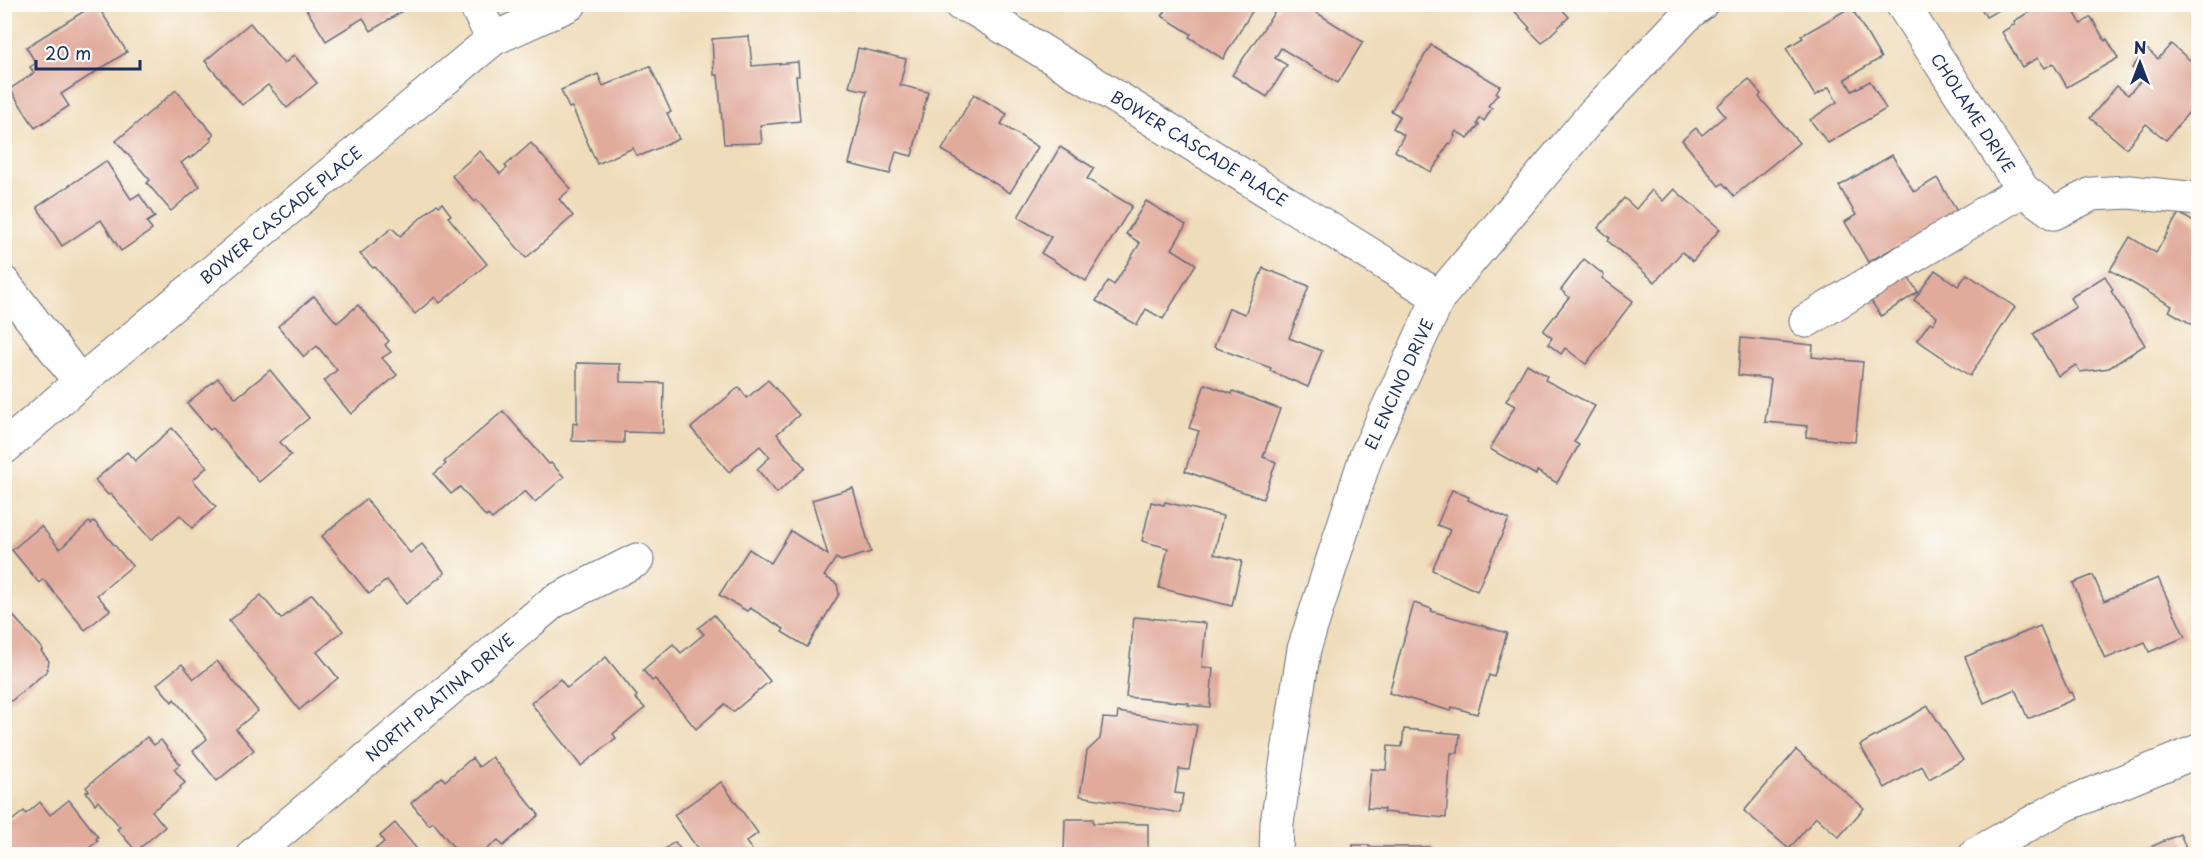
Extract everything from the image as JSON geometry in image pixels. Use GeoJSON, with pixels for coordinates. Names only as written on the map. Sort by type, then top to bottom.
{"type":"FeatureCollection","features":[{"type":"Feature","properties":{"kind":"street"},"geometry":{"type":"LineString","coordinates":[[475,4],[493,39]]}},
{"type":"Feature","properties":{"kind":"street","name":"BOWER CASCADE PLACE"},"geometry":{"type":"LineString","coordinates":[[4,448],[80,382],[493,39],[570,4]]}},
{"type":"Feature","properties":{"kind":"street","name":"BOWER CASCADE PLACE"},"geometry":{"type":"LineString","coordinates":[[960,4],[974,9],[1439,297]]}},
{"type":"Feature","properties":{"kind":"street","name":"EL ENCINO DRIVE"},"geometry":{"type":"LineString","coordinates":[[1276,855],[1277,823],[1304,649],[1366,456],[1439,297],[1595,112],[1690,12],[1701,4]]}},
{"type":"Feature","properties":{"kind":"street","name":"CHOLAME DRIVE"},"geometry":{"type":"LineString","coordinates":[[1902,4],[2023,190],[2054,213],[2092,194],[2129,192],[2199,199]]}},
{"type":"Feature","properties":{"kind":"street"},"geometry":{"type":"LineString","coordinates":[[1806,321],[2023,190]]}},
{"type":"Feature","properties":{"kind":"street"},"geometry":{"type":"LineString","coordinates":[[4,283],[80,382]]}},
{"type":"Feature","properties":{"kind":"street","name":"NORTH PLATINA DRIVE"},"geometry":{"type":"LineString","coordinates":[[254,855],[553,602],[637,560]]}},
{"type":"Feature","properties":{"kind":"street"},"geometry":{"type":"LineString","coordinates":[[1976,855],[2060,807],[2199,751]]}},
{"type":"Feature","properties":{"kind":"building"},"geometry":{"type":"Polygon","coordinates":[[[303,4],[400,4],[404,10],[371,31],[363,18],[326,41],[303,4]]]}},
{"type":"Feature","properties":{"kind":"building"},"geometry":{"type":"Polygon","coordinates":[[[1280,4],[1318,4],[1314,11],[1363,42],[1338,83],[1281,48],[1275,58],[1287,65],[1267,97],[1232,75],[1280,4]]]}},
{"type":"Feature","properties":{"kind":"building"},"geometry":{"type":"Polygon","coordinates":[[[1508,4],[1567,4],[1563,8],[1559,6],[1569,17],[1542,43],[1508,4]]]}},
{"type":"Feature","properties":{"kind":"building"},"geometry":{"type":"Polygon","coordinates":[[[1979,4],[2001,4],[2003,8],[1986,17],[1979,4]]]}},
{"type":"Feature","properties":{"kind":"building"},"geometry":{"type":"Polygon","coordinates":[[[2043,4],[2070,4],[2081,24],[2091,17],[2118,58],[2067,87],[2053,63],[2045,68],[2038,58],[2022,67],[2002,32],[2015,24],[2014,21],[2043,4]]]}},
{"type":"Feature","properties":{"kind":"building"},"geometry":{"type":"Polygon","coordinates":[[[97,5],[127,52],[61,94],[69,106],[35,128],[10,89],[34,73],[30,67],[36,63],[26,47],[97,5]]]}},
{"type":"Feature","properties":{"kind":"building"},"geometry":{"type":"Polygon","coordinates":[[[1170,5],[1256,5],[1223,59],[1189,37],[1191,34],[1162,16],[1170,5]]]}},
{"type":"Feature","properties":{"kind":"building"},"geometry":{"type":"Polygon","coordinates":[[[1851,7],[1881,58],[1845,79],[1852,91],[1870,81],[1886,109],[1828,143],[1810,120],[1837,102],[1829,87],[1815,96],[1786,48],[1803,38],[1801,36],[1851,7]]]}},
{"type":"Feature","properties":{"kind":"building"},"geometry":{"type":"Polygon","coordinates":[[[250,23],[284,64],[294,55],[317,83],[287,108],[268,85],[242,105],[205,61],[250,23]]]}},
{"type":"Feature","properties":{"kind":"building"},"geometry":{"type":"Polygon","coordinates":[[[749,36],[752,66],[798,62],[799,76],[796,76],[800,121],[760,125],[762,143],[724,144],[718,75],[714,75],[712,39],[749,36]]]}},
{"type":"Feature","properties":{"kind":"building"},"geometry":{"type":"Polygon","coordinates":[[[2171,44],[2198,67],[2198,101],[2166,140],[2146,124],[2126,148],[2090,118],[2117,86],[2128,95],[2143,78],[2132,68],[2147,49],[2158,59],[2171,44]]]}},
{"type":"Feature","properties":{"kind":"building"},"geometry":{"type":"Polygon","coordinates":[[[1431,45],[1500,86],[1496,93],[1498,94],[1488,106],[1492,108],[1484,121],[1480,118],[1477,124],[1479,125],[1468,138],[1456,131],[1451,144],[1449,143],[1431,172],[1395,151],[1404,135],[1393,128],[1400,116],[1391,111],[1431,45]]]}},
{"type":"Feature","properties":{"kind":"building"},"geometry":{"type":"Polygon","coordinates":[[[858,48],[906,59],[900,85],[928,92],[912,156],[896,152],[890,174],[849,164],[867,91],[849,87],[858,48]]]}},
{"type":"Feature","properties":{"kind":"building"},"geometry":{"type":"Polygon","coordinates":[[[650,66],[671,112],[667,113],[679,139],[642,155],[636,155],[633,148],[597,164],[572,107],[569,108],[561,90],[598,74],[603,86],[650,66]]]}},
{"type":"Feature","properties":{"kind":"building"},"geometry":{"type":"Polygon","coordinates":[[[1749,79],[1761,94],[1759,97],[1799,143],[1734,196],[1723,183],[1719,186],[1682,140],[1696,128],[1702,135],[1725,116],[1717,106],[1749,79]]]}},
{"type":"Feature","properties":{"kind":"building"},"geometry":{"type":"Polygon","coordinates":[[[176,90],[214,135],[210,138],[212,140],[190,159],[189,157],[181,163],[200,186],[171,211],[147,183],[150,180],[116,141],[176,90]]]}},
{"type":"Feature","properties":{"kind":"building"},"geometry":{"type":"Polygon","coordinates":[[[974,94],[1007,114],[1001,124],[1038,147],[1010,193],[942,150],[974,94]]]}},
{"type":"Feature","properties":{"kind":"building"},"geometry":{"type":"Polygon","coordinates":[[[531,143],[571,189],[559,199],[573,216],[526,258],[477,200],[475,202],[452,176],[480,151],[500,174],[507,168],[505,166],[531,143]]]}},
{"type":"Feature","properties":{"kind":"building"},"geometry":{"type":"Polygon","coordinates":[[[1060,147],[1094,168],[1087,179],[1132,206],[1086,281],[1041,253],[1051,237],[1018,217],[1060,147]]]}},
{"type":"Feature","properties":{"kind":"building"},"geometry":{"type":"Polygon","coordinates":[[[1892,155],[1914,192],[1937,178],[1958,213],[1868,262],[1845,222],[1856,215],[1839,186],[1892,155]]]}},
{"type":"Feature","properties":{"kind":"building"},"geometry":{"type":"Polygon","coordinates":[[[106,161],[131,199],[139,194],[155,217],[147,222],[152,230],[121,251],[101,220],[62,246],[37,207],[106,161]]]}},
{"type":"Feature","properties":{"kind":"building"},"geometry":{"type":"Polygon","coordinates":[[[1674,189],[1720,229],[1693,261],[1682,252],[1655,282],[1608,241],[1610,238],[1598,228],[1624,198],[1636,209],[1652,190],[1663,201],[1674,189]]]}},
{"type":"Feature","properties":{"kind":"building"},"geometry":{"type":"Polygon","coordinates":[[[1146,201],[1186,225],[1172,249],[1196,264],[1163,319],[1146,309],[1137,325],[1096,301],[1108,281],[1114,285],[1140,243],[1126,234],[1146,201]]]}},
{"type":"Feature","properties":{"kind":"building"},"geometry":{"type":"Polygon","coordinates":[[[442,203],[451,215],[448,217],[487,264],[440,303],[435,297],[415,314],[375,267],[373,268],[360,254],[392,228],[400,236],[437,204],[439,206],[442,203]]]}},
{"type":"Feature","properties":{"kind":"building"},"geometry":{"type":"Polygon","coordinates":[[[2179,213],[2197,224],[2195,227],[2198,229],[2198,328],[2169,311],[2172,306],[2110,270],[2130,237],[2156,253],[2179,213]]]}},
{"type":"Feature","properties":{"kind":"building"},"geometry":{"type":"Polygon","coordinates":[[[1584,259],[1604,275],[1602,278],[1633,301],[1586,364],[1565,348],[1561,354],[1548,344],[1552,338],[1543,331],[1569,297],[1561,290],[1584,259]]]}},
{"type":"Feature","properties":{"kind":"building"},"geometry":{"type":"Polygon","coordinates":[[[1263,268],[1309,286],[1289,338],[1322,351],[1308,387],[1270,371],[1271,368],[1214,347],[1229,308],[1245,314],[1263,268]]]}},
{"type":"Feature","properties":{"kind":"building"},"geometry":{"type":"Polygon","coordinates":[[[1935,270],[1958,286],[1967,274],[2015,307],[1970,376],[1917,340],[1930,322],[1933,324],[1937,317],[1914,300],[1935,270]]]}},
{"type":"Feature","properties":{"kind":"building"},"geometry":{"type":"Polygon","coordinates":[[[1906,274],[1918,292],[1881,316],[1869,298],[1906,274]]]}},
{"type":"Feature","properties":{"kind":"building"},"geometry":{"type":"Polygon","coordinates":[[[2105,276],[2113,290],[2111,291],[2145,345],[2109,368],[2080,372],[2076,365],[2058,376],[2033,334],[2076,307],[2070,298],[2105,276]]]}},
{"type":"Feature","properties":{"kind":"building"},"geometry":{"type":"Polygon","coordinates":[[[314,296],[337,323],[358,305],[389,341],[385,345],[391,352],[382,358],[397,375],[351,414],[324,381],[337,370],[317,346],[304,357],[278,326],[314,296]]]}},
{"type":"Feature","properties":{"kind":"building"},"geometry":{"type":"Polygon","coordinates":[[[1741,338],[1813,345],[1812,357],[1863,362],[1855,442],[1806,437],[1807,426],[1765,422],[1771,379],[1738,375],[1741,338]]]}},
{"type":"Feature","properties":{"kind":"building"},"geometry":{"type":"Polygon","coordinates":[[[577,363],[620,364],[620,382],[664,383],[663,433],[624,432],[624,443],[572,441],[573,423],[577,424],[577,363]]]}},
{"type":"Feature","properties":{"kind":"building"},"geometry":{"type":"Polygon","coordinates":[[[1527,364],[1547,376],[1545,380],[1595,406],[1574,442],[1579,445],[1557,483],[1537,471],[1536,475],[1490,449],[1515,406],[1506,401],[1527,364]]]}},
{"type":"Feature","properties":{"kind":"building"},"geometry":{"type":"Polygon","coordinates":[[[270,370],[309,418],[280,442],[291,455],[259,482],[213,428],[210,430],[187,403],[218,378],[236,398],[270,370]]]}},
{"type":"Feature","properties":{"kind":"building"},"geometry":{"type":"Polygon","coordinates":[[[768,380],[799,415],[777,434],[805,468],[777,493],[757,469],[770,457],[760,446],[729,472],[691,428],[739,387],[747,398],[768,380]]]}},
{"type":"Feature","properties":{"kind":"building"},"geometry":{"type":"Polygon","coordinates":[[[1205,384],[1232,394],[1233,391],[1280,409],[1263,457],[1276,462],[1263,499],[1185,471],[1199,431],[1189,428],[1205,384]]]}},
{"type":"Feature","properties":{"kind":"building"},"geometry":{"type":"Polygon","coordinates":[[[503,411],[549,464],[551,463],[564,477],[535,502],[525,491],[492,519],[488,515],[486,517],[460,487],[451,494],[434,474],[446,464],[444,462],[503,411]]]}},
{"type":"Feature","properties":{"kind":"building"},"geometry":{"type":"Polygon","coordinates":[[[172,428],[207,467],[193,480],[216,507],[192,528],[180,515],[151,540],[111,494],[108,495],[95,480],[127,452],[135,461],[172,428]]]}},
{"type":"Feature","properties":{"kind":"building"},"geometry":{"type":"Polygon","coordinates":[[[853,488],[871,552],[841,561],[836,558],[824,576],[837,584],[839,594],[807,647],[782,632],[784,629],[750,608],[747,611],[719,595],[749,549],[771,563],[791,531],[828,555],[812,500],[853,488]]]}},
{"type":"Feature","properties":{"kind":"building"},"geometry":{"type":"Polygon","coordinates":[[[1452,490],[1509,519],[1477,591],[1432,570],[1450,530],[1437,525],[1452,490]]]}},
{"type":"Feature","properties":{"kind":"building"},"geometry":{"type":"Polygon","coordinates":[[[366,499],[410,553],[422,544],[445,573],[406,604],[387,580],[369,594],[322,536],[366,499]]]}},
{"type":"Feature","properties":{"kind":"building"},"geometry":{"type":"Polygon","coordinates":[[[1151,502],[1164,505],[1165,502],[1223,516],[1214,554],[1242,561],[1232,606],[1159,588],[1168,548],[1142,541],[1151,502]]]}},
{"type":"Feature","properties":{"kind":"building"},"geometry":{"type":"Polygon","coordinates":[[[94,521],[132,566],[97,595],[110,610],[85,630],[43,579],[39,583],[12,550],[41,526],[60,549],[89,522],[91,524],[94,521]]]}},
{"type":"Feature","properties":{"kind":"building"},"geometry":{"type":"Polygon","coordinates":[[[2093,575],[2104,601],[2158,578],[2185,637],[2149,652],[2145,642],[2105,659],[2073,583],[2093,575]]]}},
{"type":"Feature","properties":{"kind":"building"},"geometry":{"type":"Polygon","coordinates":[[[312,594],[343,631],[317,652],[338,678],[299,710],[277,679],[229,621],[261,595],[281,619],[312,594]]]}},
{"type":"Feature","properties":{"kind":"building"},"geometry":{"type":"Polygon","coordinates":[[[1414,603],[1432,609],[1431,611],[1507,633],[1494,677],[1489,675],[1477,714],[1452,707],[1451,711],[1389,693],[1414,603]]]}},
{"type":"Feature","properties":{"kind":"building"},"geometry":{"type":"Polygon","coordinates":[[[4,605],[43,650],[41,651],[49,661],[47,671],[10,702],[4,695],[4,605]]]}},
{"type":"Feature","properties":{"kind":"building"},"geometry":{"type":"Polygon","coordinates":[[[714,615],[770,681],[733,712],[725,704],[696,729],[655,679],[652,681],[643,670],[673,644],[681,653],[704,634],[698,628],[714,615]]]}},
{"type":"Feature","properties":{"kind":"building"},"geometry":{"type":"Polygon","coordinates":[[[1134,617],[1206,623],[1202,667],[1213,668],[1210,707],[1126,697],[1134,617]]]}},
{"type":"Feature","properties":{"kind":"building"},"geometry":{"type":"Polygon","coordinates":[[[2040,626],[2069,693],[2071,692],[2074,699],[2028,719],[2015,689],[1984,703],[1965,657],[2040,626]]]}},
{"type":"Feature","properties":{"kind":"building"},"geometry":{"type":"Polygon","coordinates":[[[606,657],[637,696],[635,698],[645,708],[613,734],[616,738],[581,766],[531,703],[560,679],[567,688],[606,657]]]}},
{"type":"Feature","properties":{"kind":"building"},"geometry":{"type":"Polygon","coordinates":[[[217,661],[258,711],[236,729],[254,750],[217,781],[193,751],[207,739],[174,699],[172,702],[157,684],[182,664],[194,679],[217,661]]]}},
{"type":"Feature","properties":{"kind":"building"},"geometry":{"type":"Polygon","coordinates":[[[1928,706],[1963,760],[1929,779],[1922,766],[1885,788],[1860,745],[1928,706]]]}},
{"type":"Feature","properties":{"kind":"building"},"geometry":{"type":"Polygon","coordinates":[[[1118,712],[1197,725],[1189,770],[1179,769],[1175,793],[1183,794],[1180,813],[1080,796],[1087,751],[1100,739],[1103,718],[1117,719],[1118,712]]]}},
{"type":"Feature","properties":{"kind":"building"},"geometry":{"type":"Polygon","coordinates":[[[1404,729],[1460,734],[1458,753],[1451,753],[1446,818],[1383,812],[1384,809],[1367,808],[1371,769],[1386,770],[1388,746],[1402,747],[1404,729]]]}},
{"type":"Feature","properties":{"kind":"building"},"geometry":{"type":"Polygon","coordinates":[[[147,737],[154,745],[161,740],[180,764],[174,769],[185,783],[180,787],[181,789],[152,811],[165,827],[136,851],[117,829],[120,827],[98,801],[95,804],[86,792],[89,791],[86,787],[147,737]]]}},
{"type":"Feature","properties":{"kind":"building"},"geometry":{"type":"Polygon","coordinates":[[[1796,750],[1864,808],[1839,837],[1816,817],[1789,849],[1744,811],[1796,750]]]}},
{"type":"Feature","properties":{"kind":"building"},"geometry":{"type":"Polygon","coordinates":[[[492,757],[539,815],[503,846],[498,840],[481,854],[456,854],[452,850],[454,848],[433,822],[429,825],[411,803],[442,777],[445,781],[472,758],[479,767],[492,757]]]}},
{"type":"Feature","properties":{"kind":"building"},"geometry":{"type":"Polygon","coordinates":[[[721,782],[758,833],[746,842],[755,854],[689,854],[698,849],[674,815],[721,782]]]}},
{"type":"Feature","properties":{"kind":"building"},"geometry":{"type":"Polygon","coordinates":[[[69,800],[98,837],[96,839],[98,841],[81,854],[7,854],[5,852],[7,850],[4,847],[4,827],[24,811],[26,814],[40,802],[50,815],[69,800]]]}},
{"type":"Feature","properties":{"kind":"building"},"geometry":{"type":"Polygon","coordinates":[[[1065,819],[1093,819],[1093,823],[1148,824],[1148,854],[1064,854],[1065,819]]]}},
{"type":"Feature","properties":{"kind":"building"},"geometry":{"type":"Polygon","coordinates":[[[395,823],[421,854],[369,854],[384,842],[380,836],[395,823]]]}},
{"type":"Feature","properties":{"kind":"building"},"geometry":{"type":"Polygon","coordinates":[[[2180,834],[2189,854],[2148,854],[2146,849],[2180,834]]]}},
{"type":"Feature","properties":{"kind":"building"},"geometry":{"type":"Polygon","coordinates":[[[675,842],[684,854],[657,854],[675,842]]]}},
{"type":"Feature","properties":{"kind":"building"},"geometry":{"type":"Polygon","coordinates":[[[1353,845],[1432,847],[1432,854],[1353,854],[1353,845]]]}}]}
